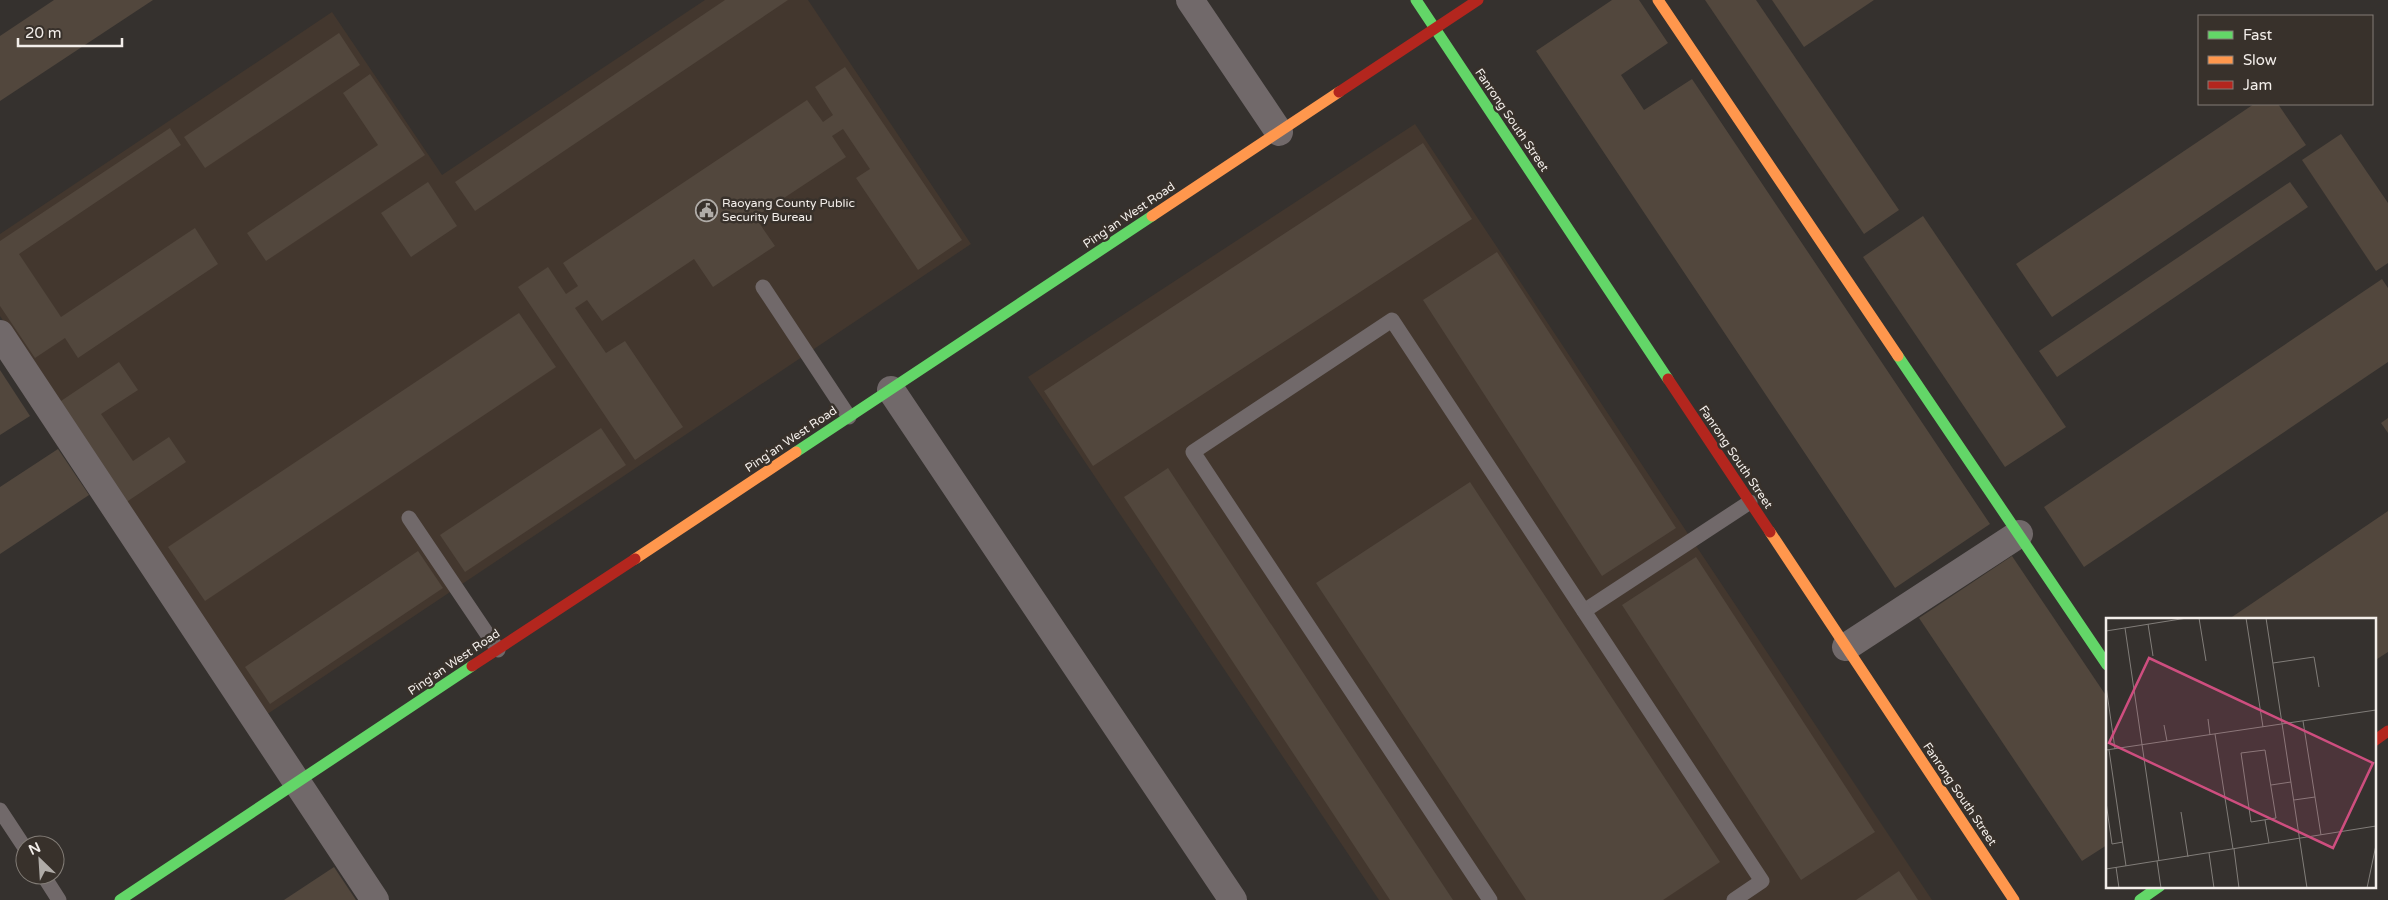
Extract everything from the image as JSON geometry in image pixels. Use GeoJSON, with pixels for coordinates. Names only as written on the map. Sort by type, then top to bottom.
{"type":"FeatureCollection","features":[{"type":"Feature","properties":{"kind":"main road","name":"Fanrong South Street"},"geometry":{"type":"LineString","coordinates":[[1416,0],[2014,900]]}},
{"type":"Feature","properties":{"kind":"main road","name":"Ping'an West Road"},"geometry":{"type":"LineString","coordinates":[[120,900],[1478,0]]}},
{"type":"Feature","properties":{"kind":"main road"},"geometry":{"type":"LineString","coordinates":[[1658,0],[2106,664]]}},
{"type":"Feature","properties":{"kind":"main road"},"geometry":{"type":"LineString","coordinates":[[2376,740],[2388,731]]}},
{"type":"Feature","properties":{"kind":"main road"},"geometry":{"type":"LineString","coordinates":[[2140,900],[2157,888]]}},
{"type":"Feature","properties":{"kind":"street"},"geometry":{"type":"LineString","coordinates":[[1190,0],[1279,132]]}},
{"type":"Feature","properties":{"kind":"street"},"geometry":{"type":"LineString","coordinates":[[0,334],[298,782],[374,900]]}},
{"type":"Feature","properties":{"kind":"street"},"geometry":{"type":"LineString","coordinates":[[891,390],[1233,900]]}},
{"type":"Feature","properties":{"kind":"street"},"geometry":{"type":"LineString","coordinates":[[1846,647],[2019,534]]}},
{"type":"Feature","properties":{"kind":"lane"},"geometry":{"type":"LineString","coordinates":[[763,287],[849,417]]}},
{"type":"Feature","properties":{"kind":"lane"},"geometry":{"type":"LineString","coordinates":[[1490,900],[1193,452],[1392,320],[1762,881],[1734,900]]}},
{"type":"Feature","properties":{"kind":"lane"},"geometry":{"type":"LineString","coordinates":[[1584,611],[1750,502]]}},
{"type":"Feature","properties":{"kind":"lane"},"geometry":{"type":"LineString","coordinates":[[410,518],[498,650]]}},
{"type":"Feature","properties":{"kind":"lane"},"geometry":{"type":"LineString","coordinates":[[0,810],[16,835]]}},
{"type":"Feature","properties":{"kind":"lane"},"geometry":{"type":"LineString","coordinates":[[49,885],[59,900]]}},
{"type":"Feature","properties":{"kind":"shaded area"},"geometry":{"type":"Polygon","coordinates":[[[705,0],[808,0],[971,244],[266,715],[0,316],[0,234],[332,12],[442,175],[705,0]]]}},
{"type":"Feature","properties":{"kind":"shaded area"},"geometry":{"type":"Polygon","coordinates":[[[1415,124],[1932,900],[1379,900],[1028,377],[1415,124]]]}},
{"type":"Feature","properties":{"kind":"building"},"geometry":{"type":"Polygon","coordinates":[[[54,0],[153,0],[0,101],[0,36],[54,0]]]}},
{"type":"Feature","properties":{"kind":"building"},"geometry":{"type":"Polygon","coordinates":[[[725,0],[788,0],[475,211],[455,182],[725,0]]]}},
{"type":"Feature","properties":{"kind":"building"},"geometry":{"type":"Polygon","coordinates":[[[1612,0],[1639,0],[1668,43],[1621,75],[1644,110],[1692,79],[1990,524],[1895,588],[1536,51],[1612,0]]]}},
{"type":"Feature","properties":{"kind":"building"},"geometry":{"type":"Polygon","coordinates":[[[1705,0],[1756,0],[1899,210],[1864,234],[1705,0]]]}},
{"type":"Feature","properties":{"kind":"building"},"geometry":{"type":"Polygon","coordinates":[[[1772,0],[1874,0],[1804,47],[1772,0]]]}},
{"type":"Feature","properties":{"kind":"building"},"geometry":{"type":"Polygon","coordinates":[[[339,33],[360,65],[205,168],[184,137],[339,33]]]}},
{"type":"Feature","properties":{"kind":"building"},"geometry":{"type":"Polygon","coordinates":[[[845,67],[962,240],[918,270],[856,178],[870,169],[843,129],[832,136],[846,157],[755,217],[775,246],[713,287],[694,259],[602,321],[587,300],[575,308],[606,353],[625,341],[683,427],[635,460],[518,287],[548,267],[566,294],[578,286],[563,263],[807,100],[823,122],[833,115],[815,87],[845,67]]]}},
{"type":"Feature","properties":{"kind":"building"},"geometry":{"type":"Polygon","coordinates":[[[370,74],[425,155],[266,261],[247,233],[378,145],[343,93],[370,74]]]}},
{"type":"Feature","properties":{"kind":"building"},"geometry":{"type":"Polygon","coordinates":[[[2253,105],[2279,105],[2306,145],[2052,317],[2016,264],[2253,105]]]}},
{"type":"Feature","properties":{"kind":"building"},"geometry":{"type":"Polygon","coordinates":[[[170,128],[181,145],[19,254],[61,317],[195,228],[218,264],[78,358],[65,338],[35,358],[0,306],[0,241],[170,128]]]}},
{"type":"Feature","properties":{"kind":"building"},"geometry":{"type":"Polygon","coordinates":[[[2341,134],[2388,203],[2388,263],[2376,271],[2302,160],[2341,134]]]}},
{"type":"Feature","properties":{"kind":"building"},"geometry":{"type":"Polygon","coordinates":[[[1423,143],[1472,219],[1093,466],[1044,391],[1423,143]]]}},
{"type":"Feature","properties":{"kind":"building"},"geometry":{"type":"Polygon","coordinates":[[[428,182],[457,226],[411,257],[381,213],[428,182]]]}},
{"type":"Feature","properties":{"kind":"building"},"geometry":{"type":"Polygon","coordinates":[[[2290,182],[2308,207],[2057,377],[2039,351],[2290,182]]]}},
{"type":"Feature","properties":{"kind":"building"},"geometry":{"type":"Polygon","coordinates":[[[1923,216],[2066,427],[2005,467],[1863,257],[1923,216]]]}},
{"type":"Feature","properties":{"kind":"building"},"geometry":{"type":"Polygon","coordinates":[[[1497,252],[1676,528],[1602,576],[1423,300],[1497,252]]]}},
{"type":"Feature","properties":{"kind":"building"},"geometry":{"type":"Polygon","coordinates":[[[2382,279],[2388,288],[2388,362],[2084,567],[2044,507],[2382,279]]]}},
{"type":"Feature","properties":{"kind":"building"},"geometry":{"type":"Polygon","coordinates":[[[519,313],[556,367],[205,601],[168,547],[519,313]]]}},
{"type":"Feature","properties":{"kind":"building"},"geometry":{"type":"Polygon","coordinates":[[[119,362],[138,390],[101,414],[133,461],[169,437],[186,462],[125,503],[58,403],[119,362]]]}},
{"type":"Feature","properties":{"kind":"building"},"geometry":{"type":"Polygon","coordinates":[[[0,370],[30,416],[0,435],[0,370]]]}},
{"type":"Feature","properties":{"kind":"building"},"geometry":{"type":"Polygon","coordinates":[[[2388,418],[2388,433],[2381,423],[2388,418]]]}},
{"type":"Feature","properties":{"kind":"building"},"geometry":{"type":"Polygon","coordinates":[[[601,428],[626,465],[465,572],[440,535],[601,428]]]}},
{"type":"Feature","properties":{"kind":"building"},"geometry":{"type":"Polygon","coordinates":[[[58,449],[89,495],[0,554],[0,487],[58,449]]]}},
{"type":"Feature","properties":{"kind":"building"},"geometry":{"type":"Polygon","coordinates":[[[1168,468],[1453,900],[1390,900],[1124,497],[1168,468]]]}},
{"type":"Feature","properties":{"kind":"building"},"geometry":{"type":"Polygon","coordinates":[[[1470,482],[1720,862],[1663,900],[1526,900],[1316,583],[1470,482]]]}},
{"type":"Feature","properties":{"kind":"building"},"geometry":{"type":"Polygon","coordinates":[[[2388,511],[2388,652],[2376,660],[2376,618],[2230,618],[2388,511]]]}},
{"type":"Feature","properties":{"kind":"building"},"geometry":{"type":"Polygon","coordinates":[[[418,551],[443,588],[270,704],[245,667],[418,551]]]}},
{"type":"Feature","properties":{"kind":"building"},"geometry":{"type":"Polygon","coordinates":[[[2012,556],[2106,696],[2106,846],[2082,861],[1919,618],[2012,556]]]}},
{"type":"Feature","properties":{"kind":"building"},"geometry":{"type":"Polygon","coordinates":[[[1696,557],[1875,832],[1801,880],[1622,605],[1696,557]]]}},
{"type":"Feature","properties":{"kind":"building"},"geometry":{"type":"Polygon","coordinates":[[[334,867],[356,900],[284,900],[334,867]]]}},
{"type":"Feature","properties":{"kind":"building"},"geometry":{"type":"Polygon","coordinates":[[[1899,871],[1918,900],[1856,900],[1899,871]]]}},
{"type":"Feature","properties":{"kind":"traffic: fast"},"geometry":{"type":"LineString","coordinates":[[1416,0],[1668,379]]}},
{"type":"Feature","properties":{"kind":"traffic: fast"},"geometry":{"type":"LineString","coordinates":[[796,452],[1152,216]]}},
{"type":"Feature","properties":{"kind":"traffic: fast"},"geometry":{"type":"LineString","coordinates":[[1898,356],[2106,664]]}},
{"type":"Feature","properties":{"kind":"traffic: fast"},"geometry":{"type":"LineString","coordinates":[[120,900],[472,666]]}},
{"type":"Feature","properties":{"kind":"traffic: fast"},"geometry":{"type":"LineString","coordinates":[[2140,900],[2157,888]]}},
{"type":"Feature","properties":{"kind":"traffic: slow"},"geometry":{"type":"LineString","coordinates":[[1658,0],[1898,356]]}},
{"type":"Feature","properties":{"kind":"traffic: slow"},"geometry":{"type":"LineString","coordinates":[[1152,216],[1339,92]]}},
{"type":"Feature","properties":{"kind":"traffic: slow"},"geometry":{"type":"LineString","coordinates":[[635,559],[796,452]]}},
{"type":"Feature","properties":{"kind":"traffic: slow"},"geometry":{"type":"LineString","coordinates":[[1770,532],[2014,900]]}},
{"type":"Feature","properties":{"kind":"traffic: jam"},"geometry":{"type":"LineString","coordinates":[[1339,92],[1478,0]]}},
{"type":"Feature","properties":{"kind":"traffic: jam"},"geometry":{"type":"LineString","coordinates":[[1668,379],[1770,532]]}},
{"type":"Feature","properties":{"kind":"traffic: jam"},"geometry":{"type":"LineString","coordinates":[[472,666],[635,559]]}},
{"type":"Feature","properties":{"kind":"traffic: jam"},"geometry":{"type":"LineString","coordinates":[[2376,740],[2388,731]]}},
{"type":"Feature","properties":{"kind":"place","name":"Raoyang County Public Security Bureau"},"geometry":{"type":"Point","coordinates":[706,210]}}]}
